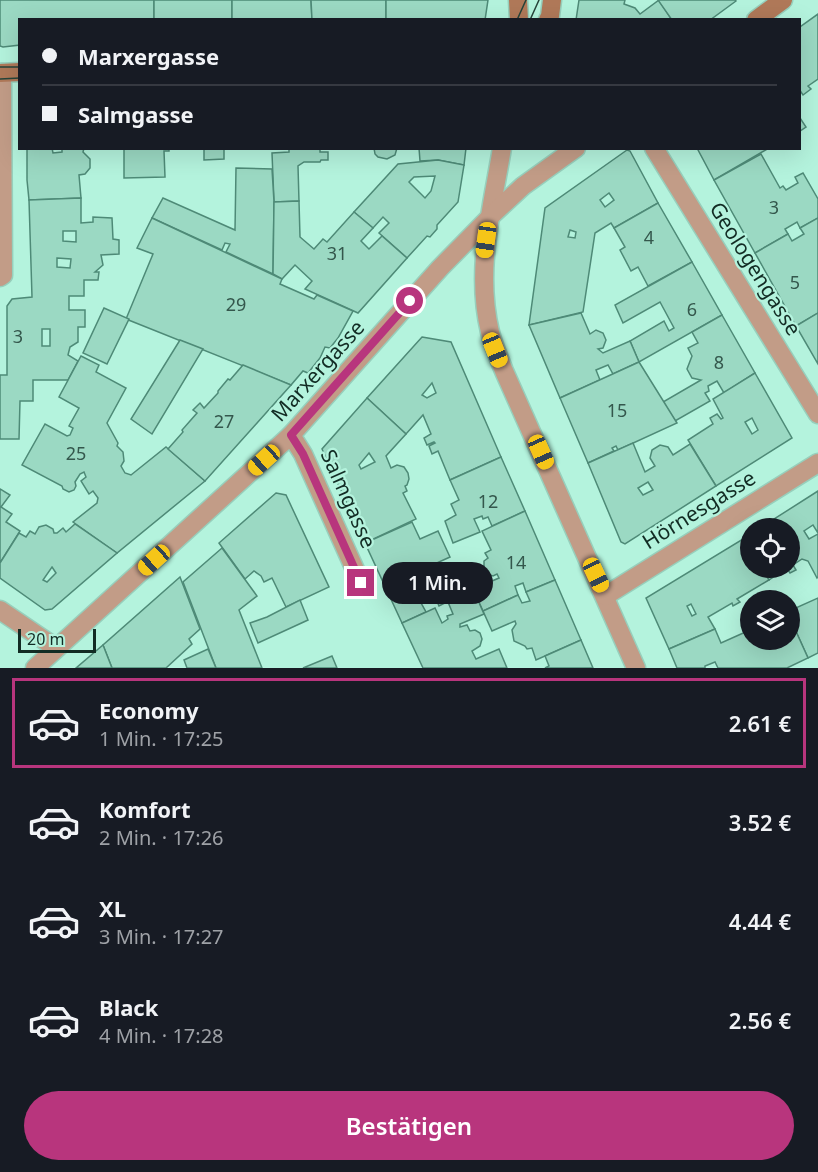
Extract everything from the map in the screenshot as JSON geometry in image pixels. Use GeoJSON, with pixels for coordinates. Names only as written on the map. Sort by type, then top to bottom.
{"type":"FeatureCollection","features":[{"type":"Feature","properties":{"kind":"street"},"geometry":{"type":"LineString","coordinates":[[518,0],[519,18]]}},
{"type":"Feature","properties":{"kind":"street"},"geometry":{"type":"LineString","coordinates":[[549,18],[552,0]]}},
{"type":"Feature","properties":{"kind":"street"},"geometry":{"type":"LineString","coordinates":[[759,18],[783,0]]}},
{"type":"Feature","properties":{"kind":"street"},"geometry":{"type":"LineString","coordinates":[[0,277],[3,275],[7,73]]}},
{"type":"Feature","properties":{"kind":"street"},"geometry":{"type":"LineString","coordinates":[[502,150],[483,261],[484,298],[490,332],[504,371],[636,668]]}},
{"type":"Feature","properties":{"kind":"street","name":"Marxergasse"},"geometry":{"type":"LineString","coordinates":[[35,668],[291,435],[440,268],[489,218],[523,186],[573,150]]}},
{"type":"Feature","properties":{"kind":"street","name":"Geologengasse"},"geometry":{"type":"LineString","coordinates":[[655,150],[818,414]]}},
{"type":"Feature","properties":{"kind":"street","name":"Salmgasse"},"geometry":{"type":"LineString","coordinates":[[291,435],[303,454],[361,583]]}},
{"type":"Feature","properties":{"kind":"street","name":"Hörnesgasse"},"geometry":{"type":"LineString","coordinates":[[605,596],[818,463]]}},
{"type":"Feature","properties":{"kind":"street"},"geometry":{"type":"LineString","coordinates":[[0,610],[56,648]]}},
{"type":"Feature","properties":{"kind":"building"},"geometry":{"type":"Polygon","coordinates":[[[0,0],[154,0],[154,18],[18,18],[18,45],[0,46],[0,0]]]}},
{"type":"Feature","properties":{"kind":"building"},"geometry":{"type":"Polygon","coordinates":[[[154,0],[232,0],[232,18],[154,18],[154,0]]]}},
{"type":"Feature","properties":{"kind":"building"},"geometry":{"type":"Polygon","coordinates":[[[232,0],[311,0],[312,18],[232,18],[232,0]]]}},
{"type":"Feature","properties":{"kind":"building"},"geometry":{"type":"Polygon","coordinates":[[[311,0],[386,0],[386,18],[312,18],[311,0]]]}},
{"type":"Feature","properties":{"kind":"building"},"geometry":{"type":"Polygon","coordinates":[[[386,0],[488,0],[485,18],[386,18],[386,0]]]}},
{"type":"Feature","properties":{"kind":"building"},"geometry":{"type":"Polygon","coordinates":[[[579,0],[625,0],[624,4],[635,8],[640,14],[659,0],[671,18],[576,18],[579,0]]]}},
{"type":"Feature","properties":{"kind":"building"},"geometry":{"type":"Polygon","coordinates":[[[658,0],[736,1],[713,18],[671,18],[658,0]]]}},
{"type":"Feature","properties":{"kind":"building"},"geometry":{"type":"Polygon","coordinates":[[[818,14],[818,79],[808,86],[811,89],[803,95],[801,92],[801,26],[818,14]]]}},
{"type":"Feature","properties":{"kind":"building"},"geometry":{"type":"Polygon","coordinates":[[[801,120],[806,127],[801,130],[801,120]]]}},
{"type":"Feature","properties":{"kind":"building"},"geometry":{"type":"Polygon","coordinates":[[[27,150],[52,150],[53,153],[62,152],[62,150],[84,150],[90,159],[90,168],[85,174],[79,175],[81,198],[29,200],[27,150]]]}},
{"type":"Feature","properties":{"kind":"building"},"geometry":{"type":"Polygon","coordinates":[[[124,150],[169,150],[164,151],[165,177],[124,178],[124,150]]]}},
{"type":"Feature","properties":{"kind":"building"},"geometry":{"type":"Polygon","coordinates":[[[204,150],[224,150],[224,159],[204,160],[204,150]]]}},
{"type":"Feature","properties":{"kind":"building"},"geometry":{"type":"Polygon","coordinates":[[[289,150],[320,150],[320,152],[328,152],[328,160],[304,162],[298,166],[299,201],[274,202],[272,153],[289,152],[289,150]]]}},
{"type":"Feature","properties":{"kind":"building"},"geometry":{"type":"Polygon","coordinates":[[[374,150],[396,150],[395,155],[387,159],[375,154],[374,150]]]}},
{"type":"Feature","properties":{"kind":"building"},"geometry":{"type":"Polygon","coordinates":[[[419,150],[466,150],[464,165],[438,160],[420,161],[419,150]]]}},
{"type":"Feature","properties":{"kind":"building"},"geometry":{"type":"Polygon","coordinates":[[[627,150],[630,151],[658,203],[614,228],[611,223],[595,233],[583,312],[529,325],[545,208],[627,150]],[[609,193],[600,200],[605,207],[614,200],[609,193]],[[570,230],[568,237],[575,238],[576,232],[570,230]]]}},
{"type":"Feature","properties":{"kind":"building"},"geometry":{"type":"Polygon","coordinates":[[[698,150],[766,150],[714,180],[698,150]]]}},
{"type":"Feature","properties":{"kind":"building"},"geometry":{"type":"Polygon","coordinates":[[[761,154],[780,188],[783,186],[786,190],[798,183],[795,177],[803,173],[818,199],[818,218],[800,228],[797,222],[785,229],[788,234],[755,253],[714,180],[761,154]]]}},
{"type":"Feature","properties":{"kind":"building"},"geometry":{"type":"Polygon","coordinates":[[[438,160],[464,165],[458,202],[437,225],[437,229],[430,237],[427,236],[407,258],[379,233],[389,223],[383,217],[373,228],[354,212],[398,164],[438,160]],[[435,176],[414,177],[409,182],[425,198],[431,191],[435,176]]]}},
{"type":"Feature","properties":{"kind":"building"},"geometry":{"type":"Polygon","coordinates":[[[236,168],[272,169],[273,274],[226,252],[230,244],[225,243],[222,250],[152,218],[163,198],[235,230],[236,168]]]}},
{"type":"Feature","properties":{"kind":"building"},"geometry":{"type":"Polygon","coordinates":[[[81,198],[81,223],[93,222],[93,217],[112,218],[113,239],[119,240],[119,254],[101,255],[103,265],[95,272],[99,272],[98,280],[84,280],[84,296],[69,296],[69,310],[85,310],[85,327],[78,327],[78,342],[70,347],[68,355],[78,361],[68,380],[33,380],[33,401],[20,401],[19,439],[0,439],[0,375],[7,375],[7,306],[12,299],[32,297],[29,200],[81,198]],[[63,231],[63,241],[76,242],[76,231],[63,231]],[[57,258],[57,267],[70,268],[71,259],[57,258]],[[42,329],[42,346],[50,346],[50,329],[42,329]]]}},
{"type":"Feature","properties":{"kind":"building"},"geometry":{"type":"Polygon","coordinates":[[[299,201],[300,237],[314,249],[323,239],[327,242],[354,212],[373,228],[361,241],[369,249],[382,236],[407,258],[358,313],[305,289],[312,281],[295,265],[282,279],[273,274],[274,202],[299,201]]]}},
{"type":"Feature","properties":{"kind":"building"},"geometry":{"type":"Polygon","coordinates":[[[658,203],[692,262],[648,286],[638,267],[631,271],[620,250],[625,247],[614,228],[658,203]]]}},
{"type":"Feature","properties":{"kind":"building"},"geometry":{"type":"Polygon","coordinates":[[[152,218],[282,279],[280,284],[314,299],[317,295],[353,311],[330,348],[325,347],[320,358],[308,373],[303,371],[291,385],[126,319],[153,254],[137,248],[152,218]]]}},
{"type":"Feature","properties":{"kind":"building"},"geometry":{"type":"Polygon","coordinates":[[[818,218],[818,313],[796,326],[755,253],[788,234],[792,241],[804,234],[800,228],[818,218]]]}},
{"type":"Feature","properties":{"kind":"building"},"geometry":{"type":"Polygon","coordinates":[[[692,262],[722,315],[639,362],[630,341],[664,321],[669,331],[674,328],[660,302],[623,323],[615,305],[692,262]]]}},
{"type":"Feature","properties":{"kind":"building"},"geometry":{"type":"Polygon","coordinates":[[[104,308],[129,319],[107,364],[83,353],[104,308]]]}},
{"type":"Feature","properties":{"kind":"building"},"geometry":{"type":"Polygon","coordinates":[[[581,313],[590,334],[596,330],[603,333],[606,340],[603,348],[598,349],[603,353],[630,341],[639,362],[613,374],[608,365],[596,370],[600,380],[560,398],[529,325],[581,313]]]}},
{"type":"Feature","properties":{"kind":"building"},"geometry":{"type":"Polygon","coordinates":[[[818,313],[818,364],[796,326],[818,313]]]}},
{"type":"Feature","properties":{"kind":"building"},"geometry":{"type":"Polygon","coordinates":[[[722,315],[755,373],[724,393],[717,381],[708,386],[709,391],[705,393],[710,401],[675,421],[663,402],[701,380],[692,378],[687,369],[692,356],[688,348],[698,343],[692,332],[722,315]]]}},
{"type":"Feature","properties":{"kind":"building"},"geometry":{"type":"Polygon","coordinates":[[[422,337],[451,342],[501,457],[450,480],[438,451],[432,454],[429,446],[435,443],[427,445],[424,438],[431,434],[423,415],[406,434],[367,398],[422,337]],[[432,383],[422,395],[427,398],[436,393],[432,383]]]}},
{"type":"Feature","properties":{"kind":"building"},"geometry":{"type":"Polygon","coordinates":[[[180,340],[203,349],[152,434],[131,419],[180,340]]]}},
{"type":"Feature","properties":{"kind":"building"},"geometry":{"type":"Polygon","coordinates":[[[81,356],[99,365],[96,372],[126,388],[107,423],[118,443],[117,446],[123,452],[124,461],[121,466],[125,473],[131,475],[166,447],[205,481],[117,553],[73,522],[97,503],[98,498],[93,491],[89,494],[81,481],[86,477],[84,472],[75,482],[74,490],[69,492],[22,465],[45,424],[67,436],[70,435],[73,428],[69,426],[79,408],[59,397],[81,356]]]}},
{"type":"Feature","properties":{"kind":"building"},"geometry":{"type":"Polygon","coordinates":[[[639,362],[677,423],[618,450],[616,446],[612,448],[614,451],[588,463],[560,398],[639,362]]]}},
{"type":"Feature","properties":{"kind":"building"},"geometry":{"type":"Polygon","coordinates":[[[243,365],[291,385],[205,481],[168,449],[197,413],[193,410],[200,403],[204,408],[243,365]]]}},
{"type":"Feature","properties":{"kind":"building"},"geometry":{"type":"Polygon","coordinates":[[[755,373],[792,438],[716,486],[688,440],[713,424],[710,418],[717,414],[721,419],[723,418],[713,399],[755,373]],[[752,418],[745,422],[752,434],[758,430],[752,418]]]}},
{"type":"Feature","properties":{"kind":"building"},"geometry":{"type":"Polygon","coordinates":[[[367,398],[406,434],[386,456],[391,468],[397,465],[404,467],[408,473],[409,479],[405,486],[407,491],[403,493],[416,519],[365,543],[322,449],[367,398]],[[369,453],[359,465],[361,469],[375,462],[369,453]]]}},
{"type":"Feature","properties":{"kind":"building"},"geometry":{"type":"Polygon","coordinates":[[[633,443],[645,472],[655,466],[650,458],[652,450],[660,445],[668,447],[673,455],[690,444],[716,486],[625,544],[621,542],[588,463],[633,443]],[[648,482],[638,488],[643,495],[653,490],[648,482]]]}},
{"type":"Feature","properties":{"kind":"building"},"geometry":{"type":"Polygon","coordinates":[[[501,457],[525,511],[492,526],[488,517],[483,519],[482,516],[474,519],[480,532],[453,543],[445,521],[456,515],[451,504],[459,500],[450,480],[501,457]]]}},
{"type":"Feature","properties":{"kind":"building"},"geometry":{"type":"Polygon","coordinates":[[[0,489],[10,495],[1,507],[12,514],[6,522],[20,531],[0,563],[0,489]]]}},
{"type":"Feature","properties":{"kind":"building"},"geometry":{"type":"Polygon","coordinates":[[[818,491],[818,533],[813,525],[804,531],[809,539],[818,534],[817,578],[808,561],[800,560],[800,518],[776,518],[818,491]]]}},
{"type":"Feature","properties":{"kind":"building"},"geometry":{"type":"Polygon","coordinates":[[[276,493],[286,495],[329,587],[286,607],[272,578],[264,582],[261,576],[254,571],[245,579],[219,543],[276,493]]]}},
{"type":"Feature","properties":{"kind":"building"},"geometry":{"type":"Polygon","coordinates":[[[525,511],[555,580],[526,592],[523,583],[515,586],[518,595],[483,611],[473,589],[499,578],[497,574],[493,576],[484,570],[484,561],[488,558],[485,553],[491,550],[482,531],[525,511]]]}},
{"type":"Feature","properties":{"kind":"building"},"geometry":{"type":"Polygon","coordinates":[[[412,522],[420,539],[438,531],[450,557],[432,565],[437,575],[441,574],[443,578],[465,569],[473,589],[439,606],[434,594],[420,601],[426,612],[402,623],[365,543],[412,522]]]}},
{"type":"Feature","properties":{"kind":"building"},"geometry":{"type":"Polygon","coordinates":[[[75,524],[117,553],[52,609],[45,610],[0,578],[0,563],[19,533],[26,537],[30,531],[35,534],[39,527],[46,525],[53,529],[54,533],[63,528],[66,532],[75,524]],[[52,567],[43,580],[47,582],[56,573],[52,567]]]}},
{"type":"Feature","properties":{"kind":"building"},"geometry":{"type":"Polygon","coordinates":[[[740,541],[740,578],[768,578],[769,580],[752,590],[740,590],[740,597],[737,599],[740,602],[733,606],[732,603],[708,617],[715,629],[669,649],[646,598],[740,541]],[[691,604],[687,606],[692,616],[696,614],[691,604]]]}},
{"type":"Feature","properties":{"kind":"building"},"geometry":{"type":"Polygon","coordinates":[[[222,548],[257,596],[239,610],[262,668],[216,668],[183,582],[222,548]]]}},
{"type":"Feature","properties":{"kind":"building"},"geometry":{"type":"Polygon","coordinates":[[[180,577],[200,629],[189,639],[192,644],[166,668],[112,668],[103,645],[180,577]]]}},
{"type":"Feature","properties":{"kind":"building"},"geometry":{"type":"Polygon","coordinates":[[[555,580],[581,640],[536,660],[532,648],[527,649],[514,641],[512,630],[516,624],[515,621],[492,631],[483,611],[518,595],[522,603],[530,601],[526,592],[555,580]]]}},
{"type":"Feature","properties":{"kind":"building"},"geometry":{"type":"Polygon","coordinates":[[[473,589],[484,614],[460,624],[460,627],[467,625],[470,631],[475,630],[480,633],[482,639],[480,646],[472,651],[476,659],[499,649],[507,668],[423,668],[402,623],[435,608],[442,623],[448,619],[447,616],[453,614],[448,602],[473,589]]]}},
{"type":"Feature","properties":{"kind":"building"},"geometry":{"type":"Polygon","coordinates":[[[818,598],[818,653],[808,658],[800,640],[800,606],[818,598]]]}},
{"type":"Feature","properties":{"kind":"building"},"geometry":{"type":"Polygon","coordinates":[[[300,600],[308,620],[258,643],[250,623],[300,600]]]}},
{"type":"Feature","properties":{"kind":"building"},"geometry":{"type":"Polygon","coordinates":[[[715,629],[721,643],[740,634],[740,650],[800,650],[800,640],[808,658],[787,668],[718,668],[715,662],[705,668],[677,668],[669,649],[715,629]]]}},
{"type":"Feature","properties":{"kind":"building"},"geometry":{"type":"Polygon","coordinates":[[[581,640],[593,668],[545,668],[549,666],[545,656],[581,640]]]}},
{"type":"Feature","properties":{"kind":"building"},"geometry":{"type":"Polygon","coordinates":[[[103,645],[112,668],[76,668],[103,645]]]}},
{"type":"Feature","properties":{"kind":"building"},"geometry":{"type":"Polygon","coordinates":[[[208,649],[216,668],[187,668],[184,660],[208,649]]]}},
{"type":"Feature","properties":{"kind":"building"},"geometry":{"type":"Polygon","coordinates":[[[332,656],[337,668],[303,668],[332,656]]]}},
{"type":"Feature","properties":{"kind":"tram line"},"geometry":{"type":"LineString","coordinates":[[518,18],[526,0]]}},
{"type":"Feature","properties":{"kind":"tram line"},"geometry":{"type":"LineString","coordinates":[[531,18],[539,0]]}},
{"type":"Feature","properties":{"kind":"tram line"},"geometry":{"type":"LineString","coordinates":[[0,67],[18,67]]}},
{"type":"Feature","properties":{"kind":"tram line"},"geometry":{"type":"LineString","coordinates":[[0,79],[18,78]]}},
{"type":"Feature","properties":{"kind":"route"},"geometry":{"type":"LineString","coordinates":[[361,583],[303,454],[291,435],[410,301]]}}]}
